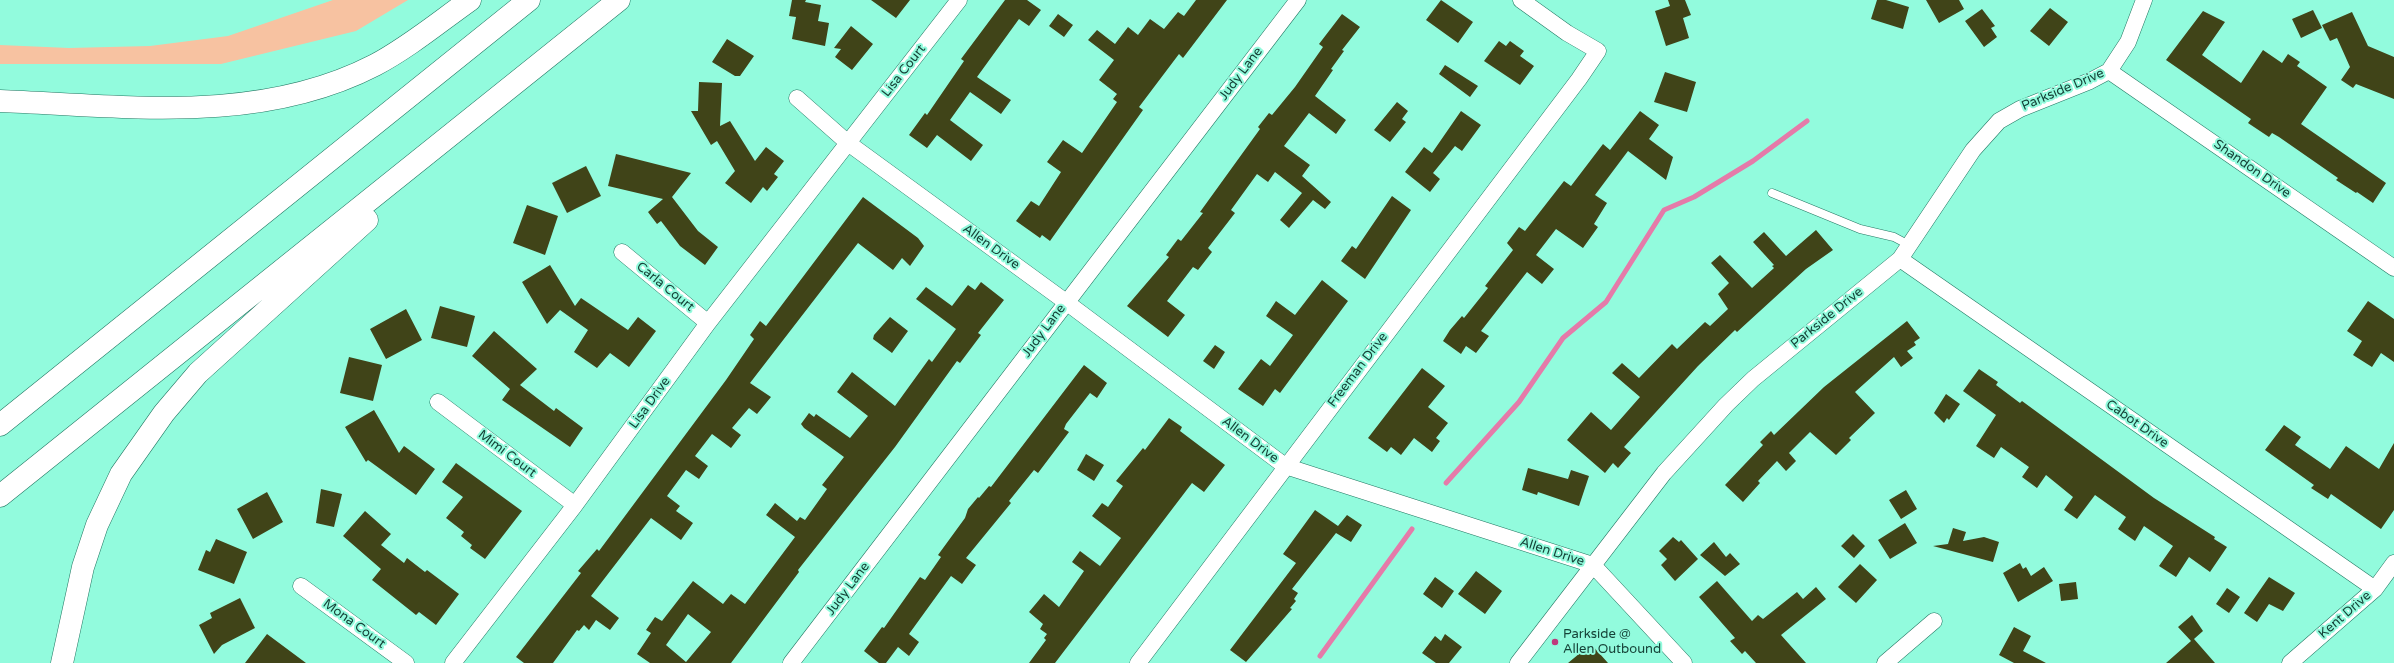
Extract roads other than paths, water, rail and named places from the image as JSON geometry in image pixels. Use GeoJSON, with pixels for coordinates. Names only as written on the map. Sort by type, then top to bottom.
{"type":"FeatureCollection","features":[{"type":"Feature","properties":{"kind":"highway"},"geometry":{"type":"LineString","coordinates":[[0,100],[190,108],[273,100],[313,90],[375,65],[409,44],[470,0]]}},
{"type":"Feature","properties":{"kind":"highway"},"geometry":{"type":"LineString","coordinates":[[0,425],[529,0]]}},
{"type":"Feature","properties":{"kind":"highway"},"geometry":{"type":"LineString","coordinates":[[0,496],[497,100],[619,0]]}},
{"type":"Feature","properties":{"kind":"highway"},"geometry":{"type":"LineString","coordinates":[[62,663],[83,567],[96,525],[121,474],[164,413],[198,373],[296,286],[497,100]]}},
{"type":"Feature","properties":{"kind":"street","name":"Lisa Court"},"geometry":{"type":"LineString","coordinates":[[848,143],[959,0]]}},
{"type":"Feature","properties":{"kind":"street","name":"Judy Lane"},"geometry":{"type":"LineString","coordinates":[[791,663],[1298,0]]}},
{"type":"Feature","properties":{"kind":"street","name":"Freeman Drive"},"geometry":{"type":"LineString","coordinates":[[1138,663],[1285,466],[1580,79],[1598,50],[1567,33],[1522,0]]}},
{"type":"Feature","properties":{"kind":"street","name":"Parkside Drive"},"geometry":{"type":"LineString","coordinates":[[1518,663],[1664,473],[1726,405],[1753,379],[1900,259],[1973,150],[1999,121],[2020,109],[2090,81],[2109,71],[2128,42],[2144,0]]}},
{"type":"Feature","properties":{"kind":"street","name":"Shandon Drive"},"geometry":{"type":"LineString","coordinates":[[2109,71],[2394,268]]}},
{"type":"Feature","properties":{"kind":"street","name":"Allen Drive"},"geometry":{"type":"LineString","coordinates":[[797,98],[848,143],[1066,302],[1285,466],[1592,565],[1684,663]]}},
{"type":"Feature","properties":{"kind":"street","name":"Lisa Drive"},"geometry":{"type":"LineString","coordinates":[[453,663],[575,505],[708,323],[848,143]]}},
{"type":"Feature","properties":{"kind":"street","name":"Carla Court"},"geometry":{"type":"LineString","coordinates":[[622,252],[708,323]]}},
{"type":"Feature","properties":{"kind":"street","name":"Cabot Drive"},"geometry":{"type":"LineString","coordinates":[[1900,259],[2375,589]]}},
{"type":"Feature","properties":{"kind":"street","name":"Mimi Court"},"geometry":{"type":"LineString","coordinates":[[438,402],[575,505]]}},
{"type":"Feature","properties":{"kind":"street","name":"Kent Drive"},"geometry":{"type":"LineString","coordinates":[[2290,663],[2375,589],[2394,563]]}},
{"type":"Feature","properties":{"kind":"street","name":"Mona Court"},"geometry":{"type":"LineString","coordinates":[[301,586],[406,663]]}},
{"type":"Feature","properties":{"kind":"street"},"geometry":{"type":"LineString","coordinates":[[1884,663],[1934,621]]}},
{"type":"Feature","properties":{"kind":"lane"},"geometry":{"type":"LineString","coordinates":[[1772,193],[1860,229],[1894,237],[1909,245]]}},
{"type":"Feature","properties":{"kind":"waterway"},"geometry":{"type":"LineString","coordinates":[[1446,483],[1519,402],[1563,338],[1606,302],[1664,210],[1694,197],[1753,161],[1807,121]]}},
{"type":"Feature","properties":{"kind":"waterway"},"geometry":{"type":"LineString","coordinates":[[1320,656],[1412,529]]}},
{"type":"Feature","properties":{"kind":"place","name":"Parkside @ Allen Outbound"},"geometry":{"type":"Point","coordinates":[1555,642]}}]}
